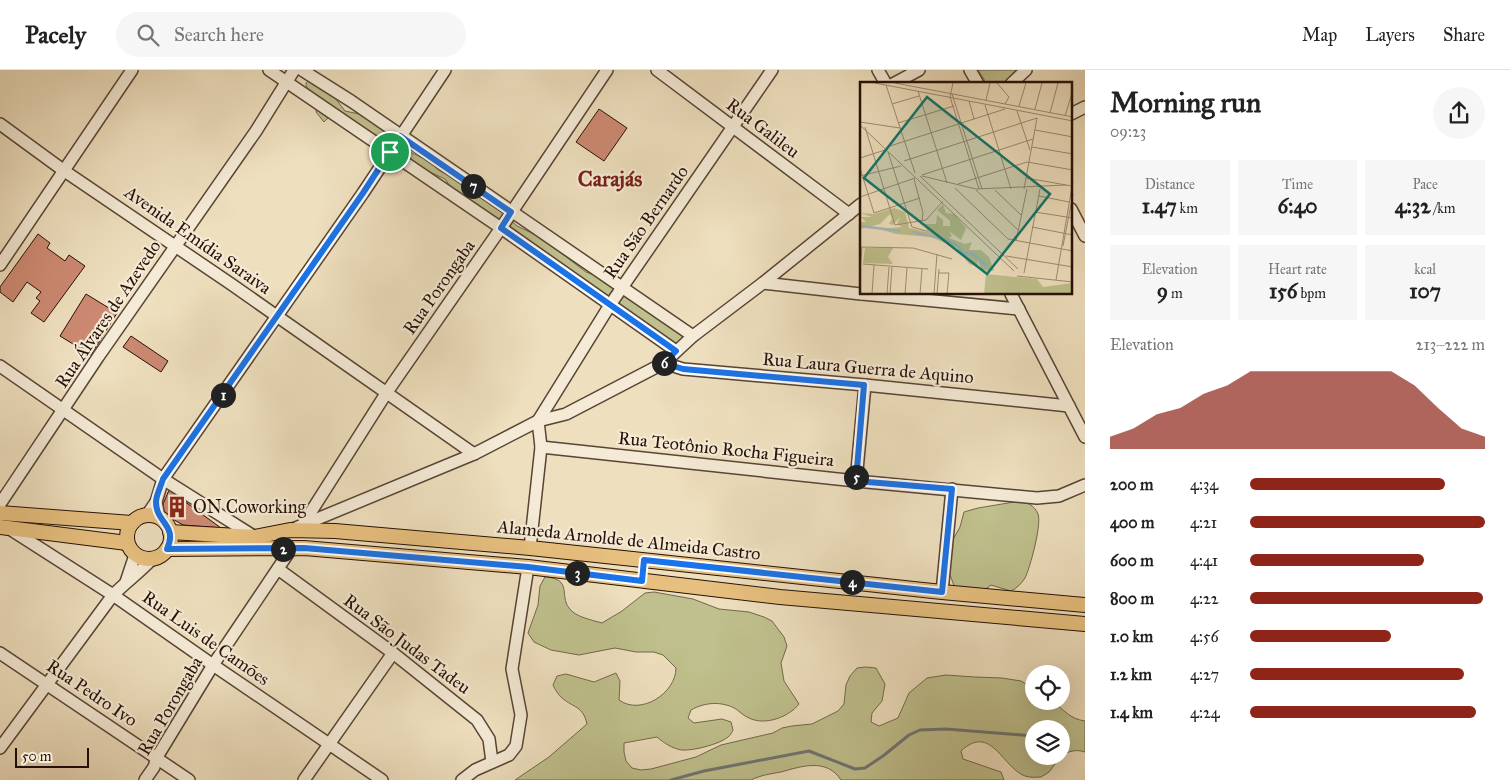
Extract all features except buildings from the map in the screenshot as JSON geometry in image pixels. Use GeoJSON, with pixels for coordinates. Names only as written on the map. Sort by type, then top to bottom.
{"type":"FeatureCollection","features":[{"type":"Feature","properties":{"kind":"main road"},"geometry":{"type":"LineString","coordinates":[[0,513],[132,523]]}},
{"type":"Feature","properties":{"kind":"main road"},"geometry":{"type":"LineString","coordinates":[[4,527],[131,549],[141,558],[152,559],[162,555],[170,543],[170,532],[165,522],[153,516],[138,518],[128,529],[131,549]]}},
{"type":"Feature","properties":{"kind":"main road","name":"Alameda Arnolde de Almeida Castro"},"geometry":{"type":"LineString","coordinates":[[170,532],[255,536],[296,528],[335,531],[530,548],[942,592],[1085,605]]}},
{"type":"Feature","properties":{"kind":"main road"},"geometry":{"type":"LineString","coordinates":[[167,549],[314,549],[528,567],[780,597],[1085,624]]}},
{"type":"Feature","properties":{"kind":"main road"},"geometry":{"type":"LineString","coordinates":[[642,581],[644,560]]}},
{"type":"Feature","properties":{"kind":"street"},"geometry":{"type":"LineString","coordinates":[[0,265],[132,70]]}},
{"type":"Feature","properties":{"kind":"street"},"geometry":{"type":"LineString","coordinates":[[269,70],[501,228],[676,351]]}},
{"type":"Feature","properties":{"kind":"street","name":"Rua Álvares de Azevedo"},"geometry":{"type":"LineString","coordinates":[[0,504],[175,246],[256,131],[294,70]]}},
{"type":"Feature","properties":{"kind":"street"},"geometry":{"type":"LineString","coordinates":[[302,70],[351,101],[693,336]]}},
{"type":"Feature","properties":{"kind":"street"},"geometry":{"type":"LineString","coordinates":[[153,516],[163,479],[363,193],[445,70]]}},
{"type":"Feature","properties":{"kind":"street","name":"Rua Porongaba"},"geometry":{"type":"LineString","coordinates":[[296,528],[607,70]]}},
{"type":"Feature","properties":{"kind":"street","name":"Rua Galileu"},"geometry":{"type":"LineString","coordinates":[[657,70],[849,214]]}},
{"type":"Feature","properties":{"kind":"street","name":"Rua São Bernardo"},"geometry":{"type":"LineString","coordinates":[[538,421],[610,305],[772,70]]}},
{"type":"Feature","properties":{"kind":"street"},"geometry":{"type":"LineString","coordinates":[[878,70],[885,82]]}},
{"type":"Feature","properties":{"kind":"street"},"geometry":{"type":"LineString","coordinates":[[898,82],[919,70]]}},
{"type":"Feature","properties":{"kind":"street"},"geometry":{"type":"LineString","coordinates":[[970,70],[977,82]]}},
{"type":"Feature","properties":{"kind":"street"},"geometry":{"type":"LineString","coordinates":[[1013,82],[1026,70]]}},
{"type":"Feature","properties":{"kind":"street"},"geometry":{"type":"LineString","coordinates":[[340,118],[351,101]]}},
{"type":"Feature","properties":{"kind":"street"},"geometry":{"type":"LineString","coordinates":[[1072,114],[1085,107]]}},
{"type":"Feature","properties":{"kind":"street","name":"Avenida Emídia Saraiva"},"geometry":{"type":"LineString","coordinates":[[0,124],[63,170],[387,392],[474,454]]}},
{"type":"Feature","properties":{"kind":"street"},"geometry":{"type":"LineString","coordinates":[[296,528],[474,454],[538,421],[566,414],[664,363],[693,336],[763,283],[860,205]]}},
{"type":"Feature","properties":{"kind":"street"},"geometry":{"type":"LineString","coordinates":[[1072,211],[1084,234]]}},
{"type":"Feature","properties":{"kind":"street"},"geometry":{"type":"LineString","coordinates":[[763,283],[860,294]]}},
{"type":"Feature","properties":{"kind":"street"},"geometry":{"type":"LineString","coordinates":[[872,295],[1019,309]]}},
{"type":"Feature","properties":{"kind":"street"},"geometry":{"type":"LineString","coordinates":[[1012,295],[1085,437]]}},
{"type":"Feature","properties":{"kind":"street","name":"Rua Laura Guerra de Aquino"},"geometry":{"type":"LineString","coordinates":[[664,363],[683,369],[1069,406]]}},
{"type":"Feature","properties":{"kind":"street"},"geometry":{"type":"LineString","coordinates":[[0,366],[163,479],[255,536]]}},
{"type":"Feature","properties":{"kind":"street"},"geometry":{"type":"LineString","coordinates":[[856,481],[864,385]]}},
{"type":"Feature","properties":{"kind":"street"},"geometry":{"type":"LineString","coordinates":[[530,548],[541,447],[538,421]]}},
{"type":"Feature","properties":{"kind":"street","name":"Rua Teotônio Rocha Figueira"},"geometry":{"type":"LineString","coordinates":[[541,447],[856,481],[1037,498],[1059,496],[1085,485]]}},
{"type":"Feature","properties":{"kind":"street"},"geometry":{"type":"LineString","coordinates":[[942,592],[952,489]]}},
{"type":"Feature","properties":{"kind":"street","name":"Rua Luis de Camões"},"geometry":{"type":"LineString","coordinates":[[4,527],[114,595],[382,780]]}},
{"type":"Feature","properties":{"kind":"street"},"geometry":{"type":"LineString","coordinates":[[126,582],[131,549]]}},
{"type":"Feature","properties":{"kind":"street","name":"Rua Porongaba"},"geometry":{"type":"LineString","coordinates":[[145,780],[154,767],[156,757],[213,665],[291,549]]}},
{"type":"Feature","properties":{"kind":"street"},"geometry":{"type":"LineString","coordinates":[[0,748],[114,595],[152,559]]}},
{"type":"Feature","properties":{"kind":"street"},"geometry":{"type":"LineString","coordinates":[[462,780],[475,770],[509,755],[516,746],[521,715],[512,669],[528,567]]}},
{"type":"Feature","properties":{"kind":"street","name":"Rua São Judas Tadeu"},"geometry":{"type":"LineString","coordinates":[[278,570],[393,653],[477,720],[489,739],[492,762]]}},
{"type":"Feature","properties":{"kind":"street","name":"Rua Pedro Ivo"},"geometry":{"type":"LineString","coordinates":[[0,653],[189,780]]}},
{"type":"Feature","properties":{"kind":"street"},"geometry":{"type":"LineString","coordinates":[[304,780],[393,653]]}},
{"type":"Feature","properties":{"kind":"green space"},"geometry":{"type":"Polygon","coordinates":[[[978,70],[1016,70],[1005,82],[986,82],[978,70]]]}},
{"type":"Feature","properties":{"kind":"green space"},"geometry":{"type":"Polygon","coordinates":[[[310,79],[329,90],[345,111],[369,116],[412,153],[431,162],[438,170],[498,209],[517,226],[540,237],[586,272],[597,276],[686,333],[685,342],[671,343],[662,334],[450,186],[445,179],[421,168],[400,152],[391,150],[366,133],[347,116],[339,116],[335,111],[324,122],[316,112],[317,100],[306,86],[310,79]]]}},
{"type":"Feature","properties":{"kind":"green space"},"geometry":{"type":"Polygon","coordinates":[[[1020,501],[1028,503],[1033,507],[1037,511],[1039,519],[1035,546],[1025,578],[1011,591],[991,585],[982,592],[956,591],[946,564],[947,550],[960,527],[964,512],[1020,501]]]}},
{"type":"Feature","properties":{"kind":"green space"},"geometry":{"type":"Polygon","coordinates":[[[545,577],[554,578],[562,584],[566,603],[575,614],[602,623],[622,611],[645,593],[654,592],[693,599],[719,609],[749,612],[764,617],[772,621],[784,637],[787,646],[781,663],[784,681],[799,704],[795,709],[776,719],[762,721],[749,718],[731,706],[708,704],[696,707],[691,710],[688,718],[694,723],[722,719],[731,722],[733,730],[730,735],[724,740],[713,744],[687,750],[672,747],[657,737],[624,743],[626,761],[632,768],[641,770],[651,769],[696,757],[721,745],[773,733],[782,728],[812,724],[838,711],[844,704],[846,685],[850,676],[857,668],[866,667],[876,668],[885,684],[882,701],[872,713],[871,722],[879,726],[898,718],[909,693],[927,678],[946,675],[1002,678],[1025,683],[1025,710],[1063,710],[1071,716],[1085,721],[1085,752],[1070,752],[1070,720],[1025,720],[1025,765],[1054,765],[1049,772],[1041,777],[1025,776],[1017,771],[996,750],[988,744],[980,742],[971,744],[961,751],[963,759],[1001,772],[1004,780],[841,780],[829,769],[821,766],[806,766],[751,780],[515,780],[549,757],[587,724],[580,710],[562,698],[556,690],[553,685],[557,676],[566,674],[594,682],[616,673],[620,681],[619,700],[637,705],[656,699],[664,693],[670,686],[676,668],[663,655],[654,652],[636,652],[615,648],[579,655],[551,650],[534,642],[528,633],[538,605],[540,586],[545,577]]]}},
{"type":"Feature","properties":{"kind":"waterway"},"geometry":{"type":"LineString","coordinates":[[671,780],[704,771],[809,751],[855,769],[865,768],[909,735],[920,730],[946,729],[1025,735]]}},
{"type":"Feature","properties":{"kind":"place","name":"ON Coworking"},"geometry":{"type":"Point","coordinates":[177,507]}},
{"type":"Feature","properties":{"kind":"district","name":"Carajás"},"geometry":{"type":"Point","coordinates":[610,178]}},
{"type":"Feature","properties":{"kind":"route"},"geometry":{"type":"LineString","coordinates":[[400,136],[511,212],[501,228],[676,351],[664,363],[683,369],[864,385],[856,481],[952,489],[942,592],[644,560],[642,581],[528,567],[304,548],[167,549],[171,535],[165,522],[159,518],[156,502],[163,479],[390,152],[400,136]]}}]}
